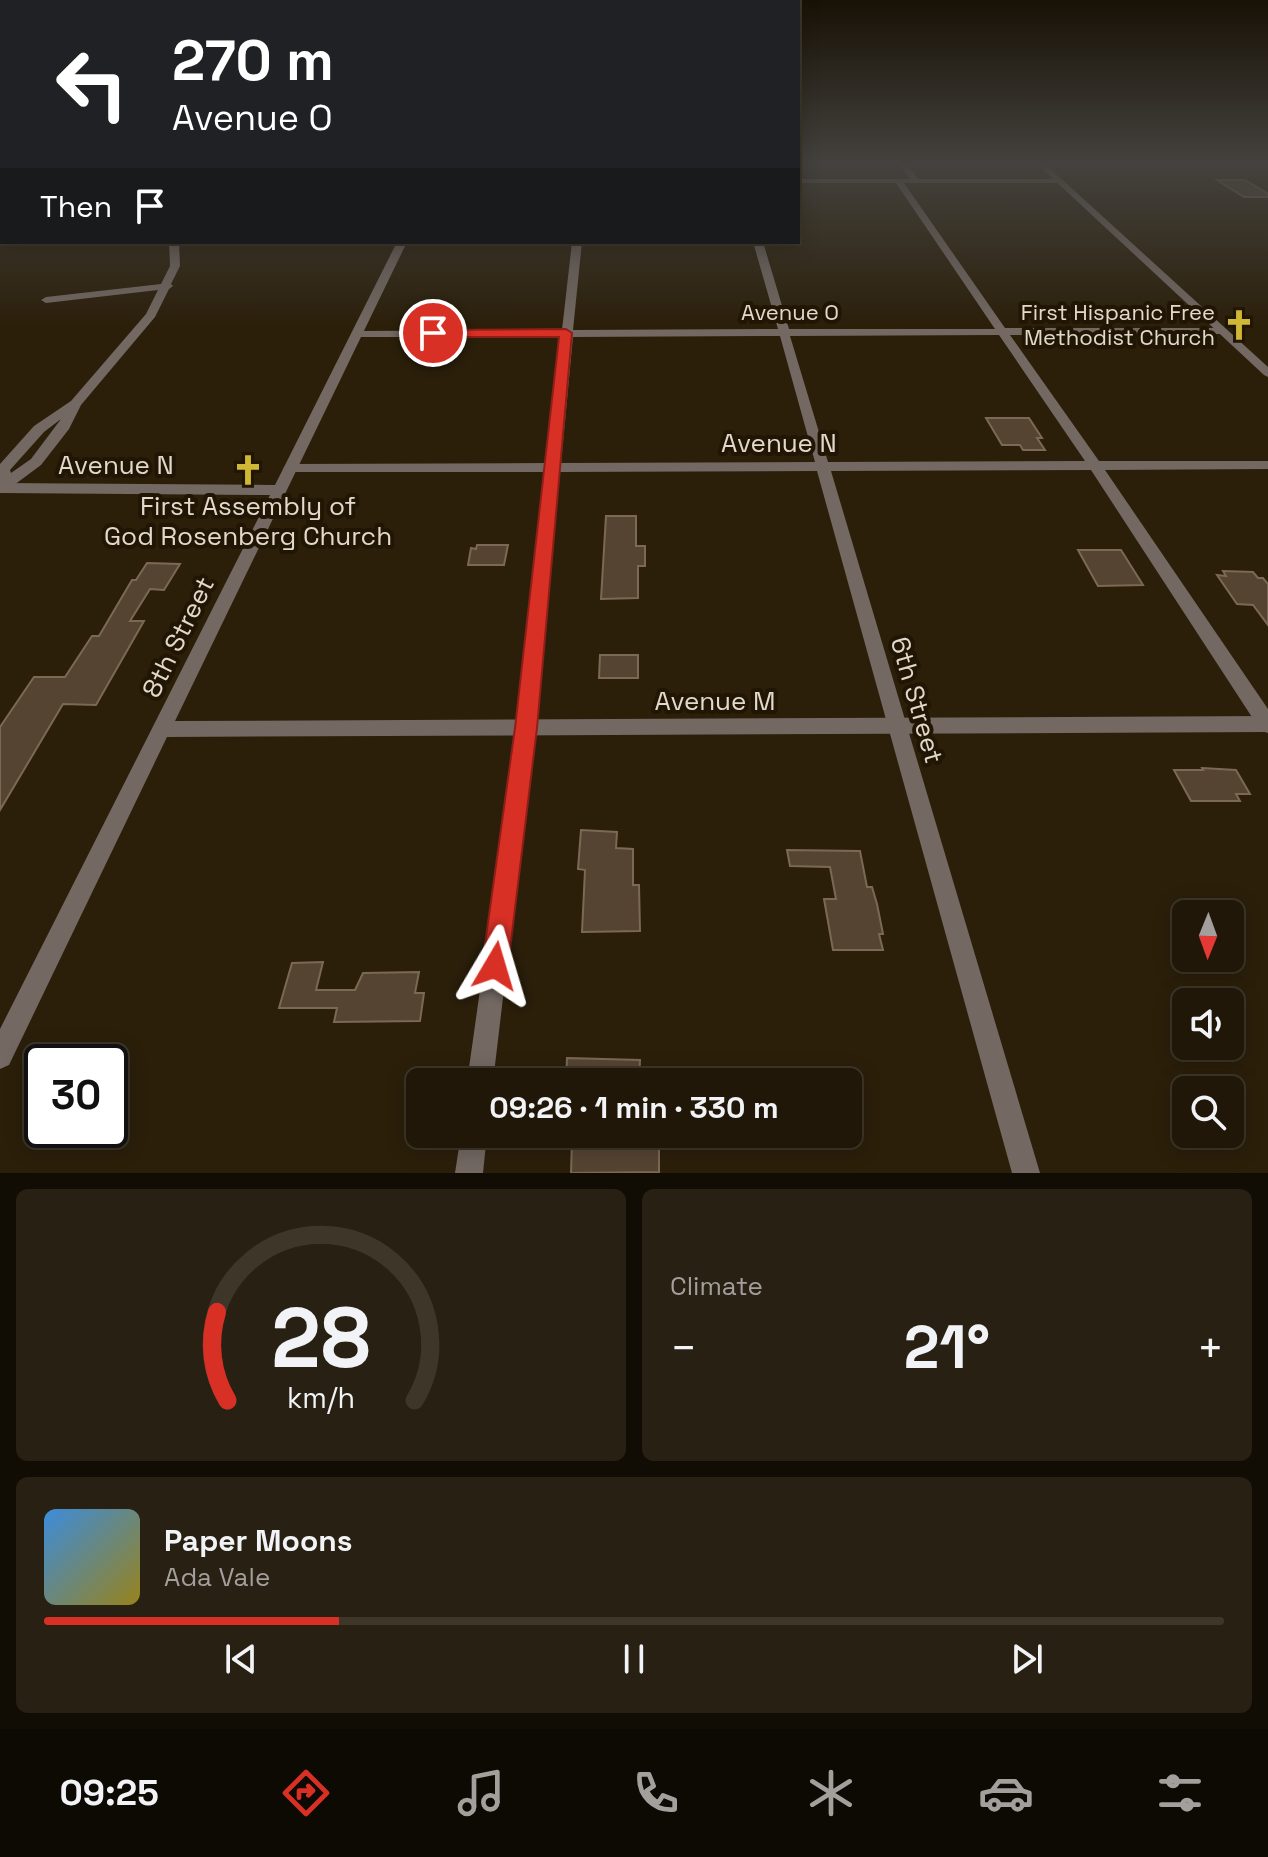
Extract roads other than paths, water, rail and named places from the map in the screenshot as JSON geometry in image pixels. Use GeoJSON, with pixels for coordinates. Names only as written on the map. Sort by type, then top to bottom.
{"type":"FeatureCollection","features":[{"type":"Feature","properties":{"kind":"street"},"geometry":{"type":"LineString","coordinates":[[923,218],[1095,466],[1268,724]]}},
{"type":"Feature","properties":{"kind":"street"},"geometry":{"type":"LineString","coordinates":[[1100,218],[1268,373]]}},
{"type":"Feature","properties":{"kind":"street"},"geometry":{"type":"LineString","coordinates":[[2,487],[36,462],[63,429],[75,404],[151,315],[168,286],[175,266],[174,244]]}},
{"type":"Feature","properties":{"kind":"street","name":"8th Street"},"geometry":{"type":"LineString","coordinates":[[0,1056],[401,244]]}},
{"type":"Feature","properties":{"kind":"street"},"geometry":{"type":"LineString","coordinates":[[482,1068],[526,728],[577,244]]}},
{"type":"Feature","properties":{"kind":"street","name":"6th Street"},"geometry":{"type":"LineString","coordinates":[[759,244],[1026,1173]]}},
{"type":"Feature","properties":{"kind":"street"},"geometry":{"type":"LineString","coordinates":[[46,300],[168,286]]}},
{"type":"Feature","properties":{"kind":"street","name":"Avenue O"},"geometry":{"type":"LineString","coordinates":[[357,334],[1223,331]]}},
{"type":"Feature","properties":{"kind":"street","name":"Avenue N"},"geometry":{"type":"LineString","coordinates":[[290,468],[1268,465]]}},
{"type":"Feature","properties":{"kind":"street","name":"Avenue N"},"geometry":{"type":"LineString","coordinates":[[2,487],[280,490]]}},
{"type":"Feature","properties":{"kind":"street","name":"Avenue M"},"geometry":{"type":"LineString","coordinates":[[162,729],[1268,724]]}},
{"type":"Feature","properties":{"kind":"street"},"geometry":{"type":"LineString","coordinates":[[469,1173],[472,1148]]}},
{"type":"Feature","properties":{"kind":"place","name":"First Hispanic Free Methodist Church"},"geometry":{"type":"Point","coordinates":[1239,325]}},
{"type":"Feature","properties":{"kind":"place","name":"First Assembly of God Rosenberg Church"},"geometry":{"type":"Point","coordinates":[248,470]}}]}
